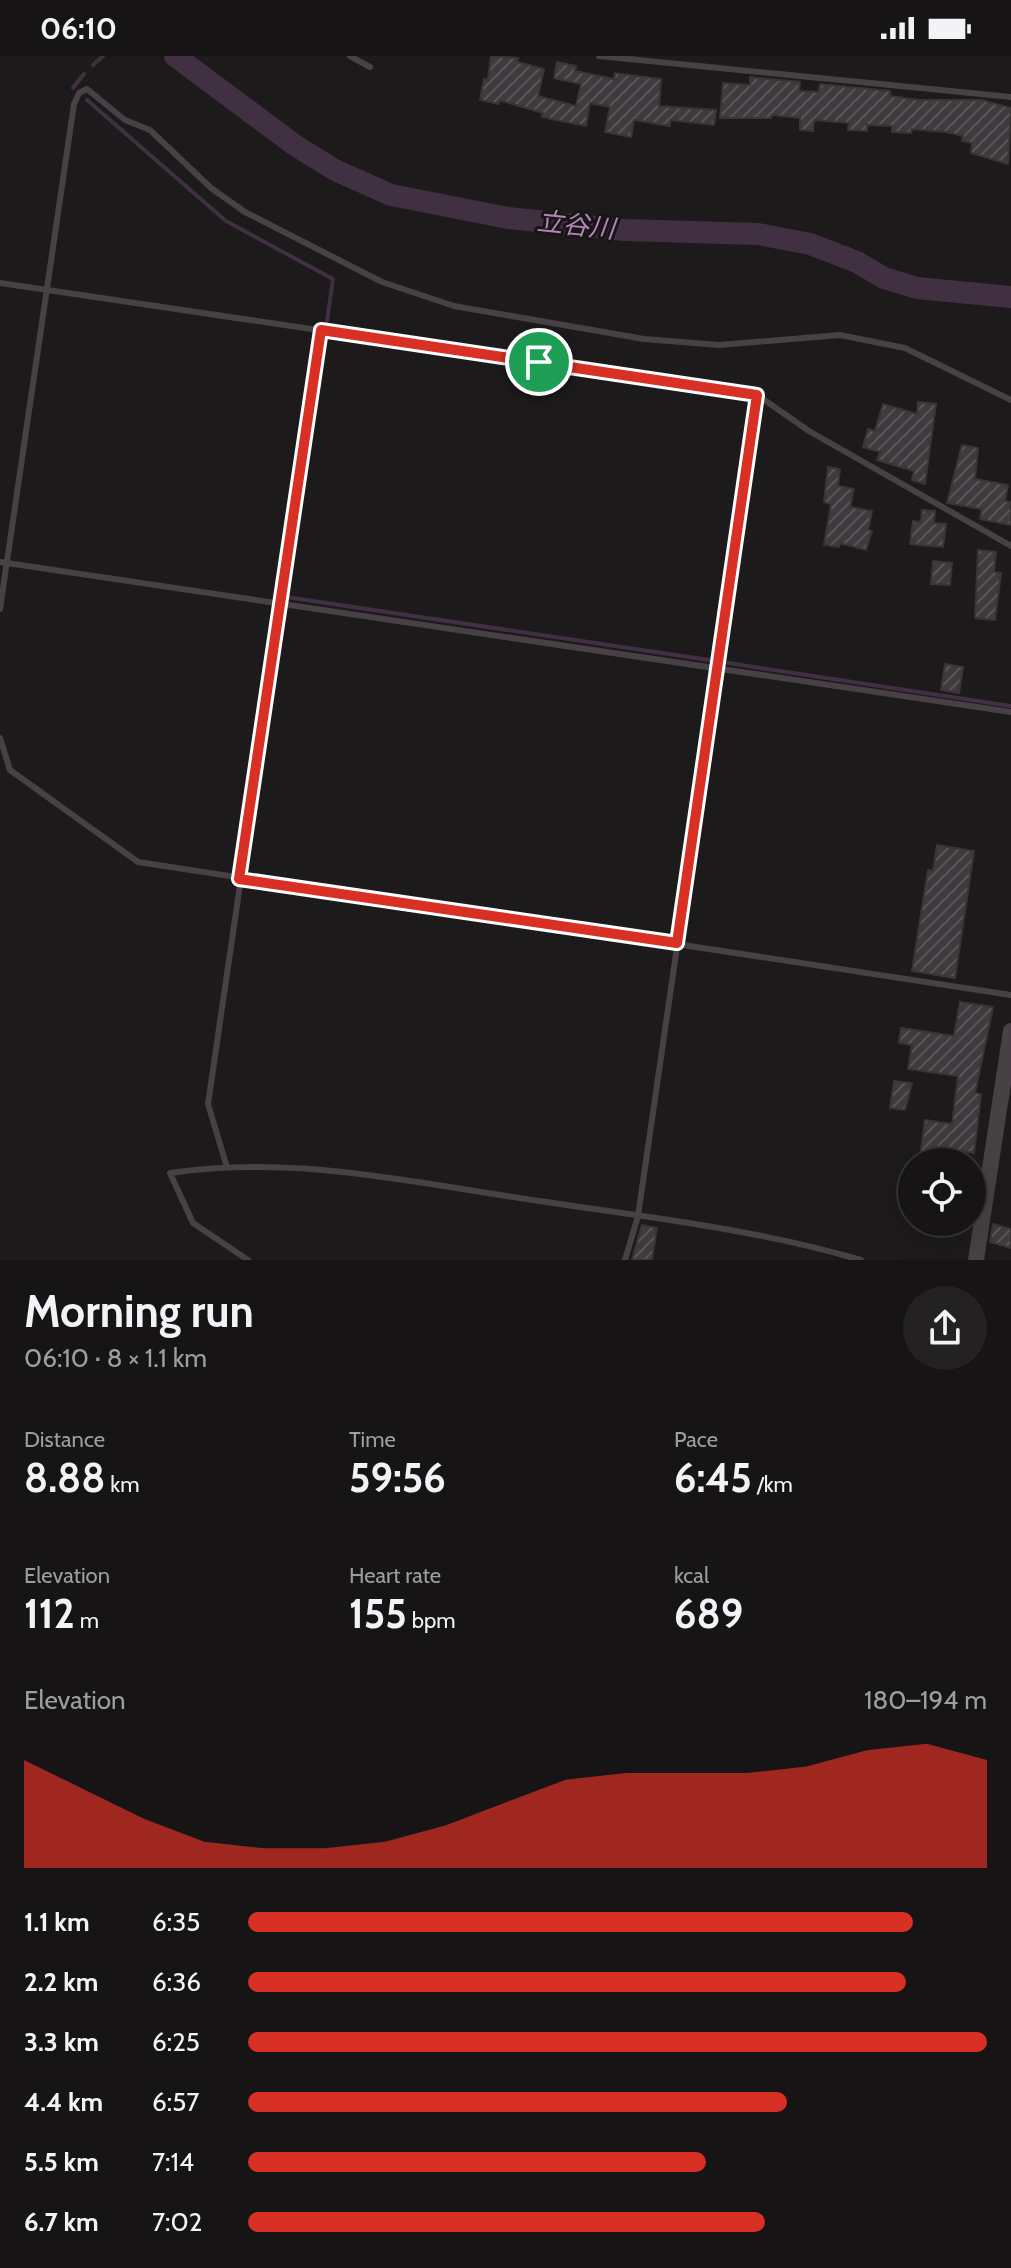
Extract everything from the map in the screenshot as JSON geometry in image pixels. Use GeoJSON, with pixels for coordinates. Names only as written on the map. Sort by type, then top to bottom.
{"type":"FeatureCollection","features":[{"type":"Feature","properties":{"kind":"street"},"geometry":{"type":"LineString","coordinates":[[976,1260],[1009,1061],[1011,1031]]}},
{"type":"Feature","properties":{"kind":"lane"},"geometry":{"type":"LineString","coordinates":[[350,56],[370,67]]}},
{"type":"Feature","properties":{"kind":"lane"},"geometry":{"type":"LineString","coordinates":[[599,56],[1011,97]]}},
{"type":"Feature","properties":{"kind":"lane"},"geometry":{"type":"LineString","coordinates":[[0,609],[3,562],[49,290],[74,104],[79,93],[87,89],[125,120],[150,130],[211,188],[245,212],[382,282],[454,306],[631,337],[719,345],[840,335],[905,348],[1011,400]]}},
{"type":"Feature","properties":{"kind":"lane"},"geometry":{"type":"LineString","coordinates":[[0,283],[757,395],[809,431],[1011,546]]}},
{"type":"Feature","properties":{"kind":"lane"},"geometry":{"type":"LineString","coordinates":[[226,1164],[208,1104],[321,330]]}},
{"type":"Feature","properties":{"kind":"lane"},"geometry":{"type":"LineString","coordinates":[[625,1260],[638,1216],[757,395]]}},
{"type":"Feature","properties":{"kind":"lane"},"geometry":{"type":"LineString","coordinates":[[3,562],[1011,712]]}},
{"type":"Feature","properties":{"kind":"lane"},"geometry":{"type":"LineString","coordinates":[[0,738],[10,770],[138,862],[1011,995]]}},
{"type":"Feature","properties":{"kind":"lane"},"geometry":{"type":"LineString","coordinates":[[248,1260],[193,1223],[170,1173],[226,1164],[306,1167],[778,1238],[861,1260]]}},
{"type":"Feature","properties":{"kind":"building"},"geometry":{"type":"Polygon","coordinates":[[[491,56],[518,58],[517,62],[544,69],[538,96],[576,106],[581,84],[554,78],[557,62],[576,66],[575,71],[614,79],[615,73],[661,79],[659,106],[716,110],[714,125],[670,120],[670,126],[634,120],[631,137],[605,132],[610,107],[590,103],[586,126],[542,117],[543,113],[499,100],[499,104],[480,100],[484,79],[488,80],[491,56]]]}},
{"type":"Feature","properties":{"kind":"building"},"geometry":{"type":"Polygon","coordinates":[[[750,77],[800,82],[799,91],[819,92],[820,84],[890,91],[890,96],[919,100],[982,100],[1011,108],[1008,164],[971,153],[972,143],[962,141],[963,136],[946,132],[912,129],[911,133],[892,132],[892,126],[867,125],[867,131],[848,130],[849,123],[814,120],[813,131],[800,130],[800,118],[772,115],[771,118],[720,118],[723,83],[750,85],[750,77]]]}},
{"type":"Feature","properties":{"kind":"building"},"geometry":{"type":"Polygon","coordinates":[[[918,402],[936,404],[925,484],[912,480],[914,471],[877,460],[880,452],[863,447],[868,429],[875,431],[883,404],[917,414],[918,402]]]}},
{"type":"Feature","properties":{"kind":"building"},"geometry":{"type":"Polygon","coordinates":[[[962,445],[978,448],[975,479],[1008,485],[1005,501],[1011,502],[1011,525],[980,519],[982,509],[947,503],[962,445]]]}},
{"type":"Feature","properties":{"kind":"building"},"geometry":{"type":"Polygon","coordinates":[[[828,467],[840,469],[838,486],[854,489],[850,507],[872,511],[868,530],[872,531],[866,550],[840,543],[839,547],[824,545],[831,504],[824,502],[828,467]]]}},
{"type":"Feature","properties":{"kind":"building"},"geometry":{"type":"Polygon","coordinates":[[[922,510],[935,511],[934,523],[946,524],[943,547],[910,544],[913,521],[921,522],[922,510]]]}},
{"type":"Feature","properties":{"kind":"building"},"geometry":{"type":"Polygon","coordinates":[[[978,550],[996,552],[994,572],[1001,573],[995,620],[975,618],[978,550]]]}},
{"type":"Feature","properties":{"kind":"building"},"geometry":{"type":"Polygon","coordinates":[[[933,561],[952,563],[950,585],[931,584],[933,561]]]}},
{"type":"Feature","properties":{"kind":"building"},"geometry":{"type":"Polygon","coordinates":[[[945,664],[963,667],[959,693],[941,690],[945,664]]]}},
{"type":"Feature","properties":{"kind":"building"},"geometry":{"type":"Polygon","coordinates":[[[937,845],[974,851],[955,978],[912,971],[928,870],[933,871],[937,845]]]}},
{"type":"Feature","properties":{"kind":"building"},"geometry":{"type":"Polygon","coordinates":[[[960,1002],[993,1007],[975,1093],[981,1094],[975,1148],[921,1148],[925,1120],[952,1124],[958,1076],[908,1069],[912,1045],[899,1043],[901,1028],[954,1036],[960,1002]]]}},
{"type":"Feature","properties":{"kind":"building"},"geometry":{"type":"Polygon","coordinates":[[[894,1081],[912,1083],[905,1110],[890,1108],[894,1081]]]}},
{"type":"Feature","properties":{"kind":"building"},"geometry":{"type":"Polygon","coordinates":[[[993,1224],[1011,1229],[1011,1248],[990,1242],[993,1224]]]}},
{"type":"Feature","properties":{"kind":"building"},"geometry":{"type":"Polygon","coordinates":[[[642,1225],[657,1228],[652,1260],[632,1260],[642,1225]]]}},
{"type":"Feature","properties":{"kind":"waterway"},"geometry":{"type":"LineString","coordinates":[[93,65],[103,56]]}},
{"type":"Feature","properties":{"kind":"waterway","name":"立谷川"},"geometry":{"type":"LineString","coordinates":[[175,56],[296,146],[335,170],[391,195],[508,218],[625,230],[758,234],[810,244],[857,262],[884,278],[917,288],[1011,297]]}},
{"type":"Feature","properties":{"kind":"waterway"},"geometry":{"type":"LineString","coordinates":[[73,88],[84,74]]}},
{"type":"Feature","properties":{"kind":"waterway"},"geometry":{"type":"LineString","coordinates":[[87,100],[226,221],[333,279],[327,321]]}},
{"type":"Feature","properties":{"kind":"waterway"},"geometry":{"type":"LineString","coordinates":[[324,340],[286,597],[709,660]]}},
{"type":"Feature","properties":{"kind":"waterway"},"geometry":{"type":"LineString","coordinates":[[728,663],[1011,706]]}},
{"type":"Feature","properties":{"kind":"route"},"geometry":{"type":"LineString","coordinates":[[321,330],[539,362],[757,395],[677,943],[239,879],[321,330]]}}]}
